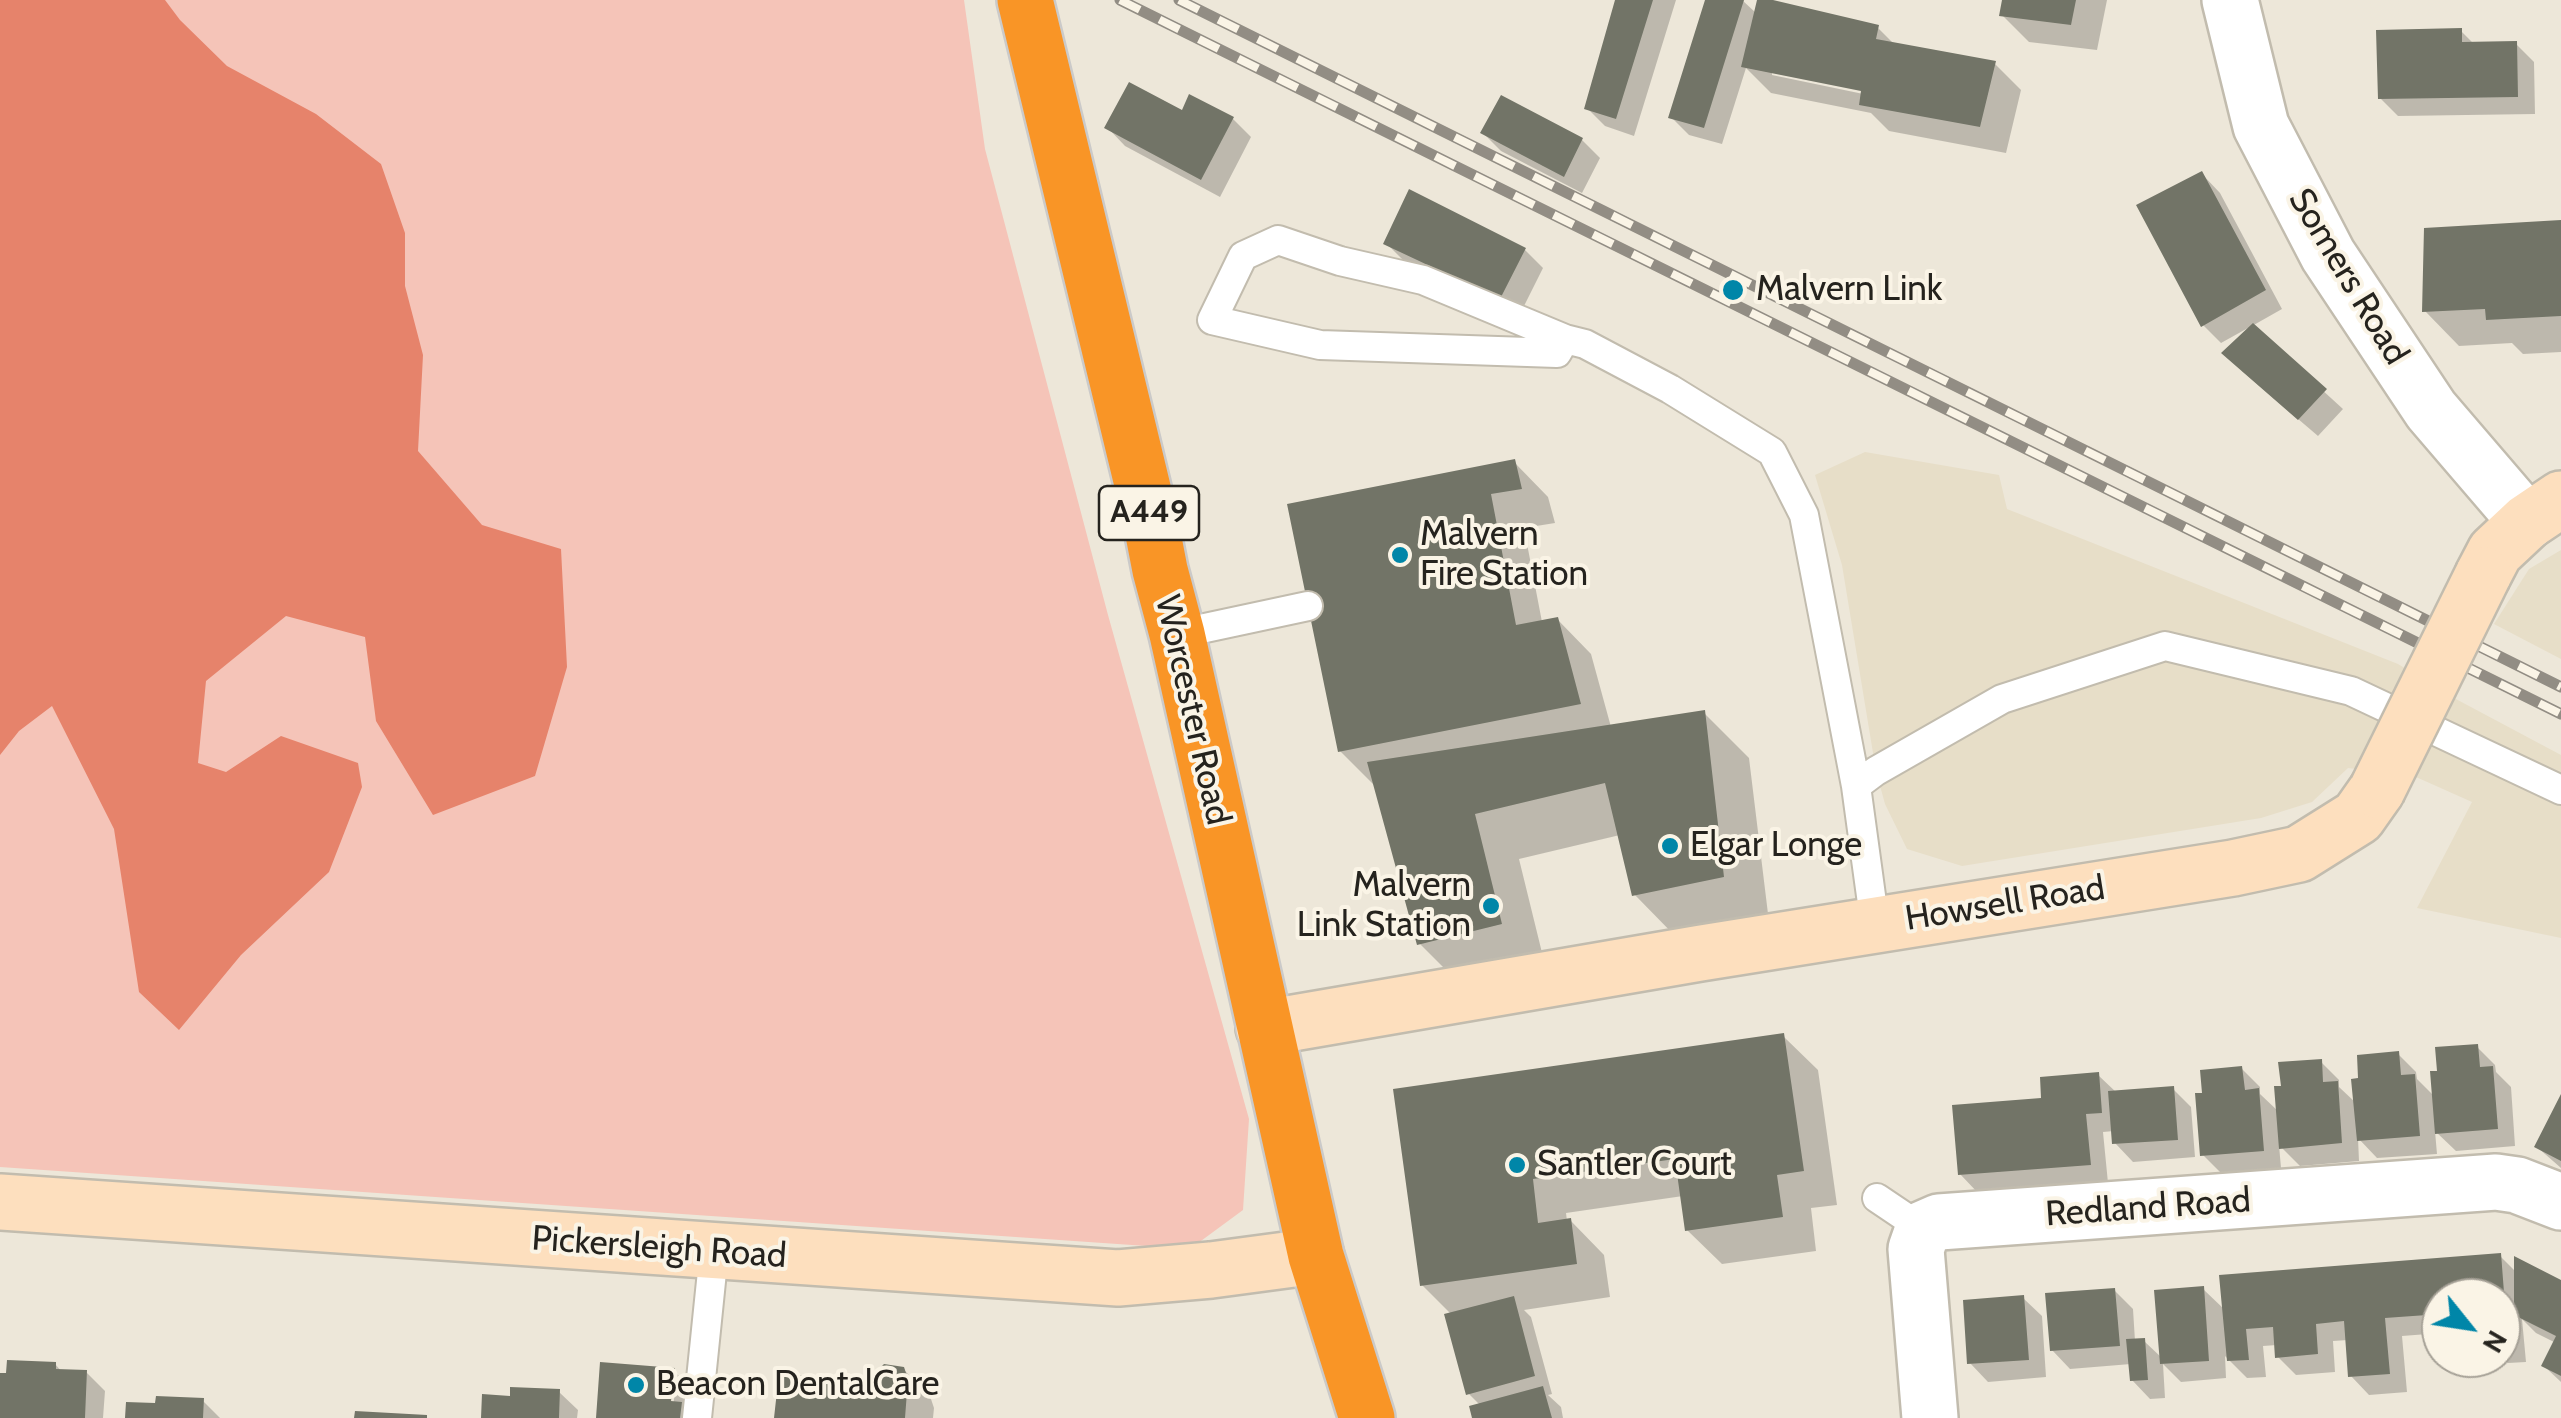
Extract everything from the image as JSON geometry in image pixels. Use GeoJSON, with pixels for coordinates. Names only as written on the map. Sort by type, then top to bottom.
{"type":"FeatureCollection","features":[{"type":"Feature","properties":{"kind":"highway","name":"Worcester Road"},"geometry":{"type":"LineString","coordinates":[[1025,0],[1149,512],[1316,1256],[1367,1418]]}},
{"type":"Feature","properties":{"kind":"street","name":"Somers Road"},"geometry":{"type":"LineString","coordinates":[[2230,0],[2261,126],[2328,256],[2432,382],[2430,410],[2544,510]]}},
{"type":"Feature","properties":{"kind":"street","name":"Howsell Road"},"geometry":{"type":"LineString","coordinates":[[1264,1028],[2299,854],[2358,817],[2377,790],[2495,552],[2544,510]]}},
{"type":"Feature","properties":{"kind":"street","name":"Redland Road"},"geometry":{"type":"LineString","coordinates":[[1923,1229],[1939,1222],[2496,1182],[2530,1189],[2561,1202]]}},
{"type":"Feature","properties":{"kind":"street","name":"Pickersleigh Road"},"geometry":{"type":"LineString","coordinates":[[0,1202],[1118,1278],[1316,1256]]}},
{"type":"Feature","properties":{"kind":"street"},"geometry":{"type":"LineString","coordinates":[[1923,1229],[1916,1249],[1930,1418]]}},
{"type":"Feature","properties":{"kind":"lane"},"geometry":{"type":"LineString","coordinates":[[1565,338],[1558,353],[1339,346],[1212,320],[1244,256],[1278,240],[1340,261],[1423,280],[1585,344],[1670,389],[1772,452],[1804,516],[1856,786],[1874,925]]}},
{"type":"Feature","properties":{"kind":"lane"},"geometry":{"type":"LineString","coordinates":[[1177,634],[1308,606]]}},
{"type":"Feature","properties":{"kind":"lane"},"geometry":{"type":"LineString","coordinates":[[1856,786],[2002,698],[2165,646],[2350,691],[2561,790]]}},
{"type":"Feature","properties":{"kind":"lane"},"geometry":{"type":"LineString","coordinates":[[1877,1198],[1923,1229]]}},
{"type":"Feature","properties":{"kind":"lane"},"geometry":{"type":"LineString","coordinates":[[697,1418],[714,1252]]}},
{"type":"Feature","properties":{"kind":"shaded area"},"geometry":{"type":"Polygon","coordinates":[[[0,0],[964,0],[985,149],[1108,615],[1249,1119],[1243,1210],[1190,1249],[0,1167],[0,0]]]}},
{"type":"Feature","properties":{"kind":"shaded area"},"geometry":{"type":"Polygon","coordinates":[[[0,0],[165,0],[227,66],[316,114],[381,164],[405,233],[405,286],[423,355],[418,451],[482,525],[561,549],[567,667],[535,776],[433,815],[376,721],[365,637],[286,616],[206,681],[198,763],[226,772],[281,736],[358,763],[362,787],[329,872],[241,955],[179,1030],[139,992],[114,829],[52,706],[19,731],[0,755],[0,0]]]}},
{"type":"Feature","properties":{"kind":"shaded area"},"geometry":{"type":"Polygon","coordinates":[[[1865,452],[1999,475],[2007,509],[2398,664],[2561,755],[2561,938],[2417,908],[2472,802],[2416,777],[2348,768],[2312,802],[2261,818],[1962,866],[1907,849],[1885,804],[1876,771],[1842,565],[1815,475],[1865,452]]]}},
{"type":"Feature","properties":{"kind":"shaded area"},"geometry":{"type":"Polygon","coordinates":[[[2561,550],[2561,659],[2494,624],[2529,569],[2561,550]]]}},
{"type":"Feature","properties":{"kind":"building"},"geometry":{"type":"Polygon","coordinates":[[[1615,0],[1653,0],[1616,119],[1584,109],[1615,0]]]}},
{"type":"Feature","properties":{"kind":"building"},"geometry":{"type":"Polygon","coordinates":[[[1705,0],[1744,0],[1704,128],[1668,118],[1705,0]]]}},
{"type":"Feature","properties":{"kind":"building"},"geometry":{"type":"Polygon","coordinates":[[[1757,0],[1773,0],[1879,25],[1876,39],[1996,61],[1980,127],[1859,105],[1861,91],[1741,67],[1757,0]]]}},
{"type":"Feature","properties":{"kind":"building"},"geometry":{"type":"Polygon","coordinates":[[[2002,0],[2076,0],[2071,25],[1999,16],[2002,0]]]}},
{"type":"Feature","properties":{"kind":"building"},"geometry":{"type":"Polygon","coordinates":[[[2462,28],[2462,42],[2517,41],[2518,97],[2378,99],[2376,30],[2462,28]]]}},
{"type":"Feature","properties":{"kind":"building"},"geometry":{"type":"Polygon","coordinates":[[[1129,82],[1182,110],[1189,94],[1234,117],[1201,180],[1104,128],[1129,82]]]}},
{"type":"Feature","properties":{"kind":"building"},"geometry":{"type":"Polygon","coordinates":[[[1501,95],[1583,138],[1564,177],[1480,133],[1501,95]]]}},
{"type":"Feature","properties":{"kind":"building"},"geometry":{"type":"Polygon","coordinates":[[[2202,171],[2266,290],[2201,327],[2136,205],[2202,171]]]}},
{"type":"Feature","properties":{"kind":"building"},"geometry":{"type":"Polygon","coordinates":[[[1409,189],[1526,248],[1500,299],[1383,244],[1409,189]]]}},
{"type":"Feature","properties":{"kind":"building"},"geometry":{"type":"Polygon","coordinates":[[[2561,220],[2561,316],[2486,320],[2485,309],[2422,312],[2424,228],[2561,220]]]}},
{"type":"Feature","properties":{"kind":"building"},"geometry":{"type":"Polygon","coordinates":[[[2253,323],[2327,389],[2298,420],[2221,353],[2253,323]]]}},
{"type":"Feature","properties":{"kind":"building","name":"Malvern Fire Station"},"geometry":{"type":"Polygon","coordinates":[[[1515,459],[1522,489],[1491,494],[1516,625],[1558,617],[1581,704],[1338,752],[1287,504],[1515,459]]]}},
{"type":"Feature","properties":{"kind":"building","name":"Elgar Longe"},"geometry":{"type":"Polygon","coordinates":[[[1705,710],[1724,877],[1632,896],[1605,783],[1475,814],[1502,924],[1417,945],[1367,762],[1705,710]]]}},
{"type":"Feature","properties":{"kind":"building","name":"Santler Court"},"geometry":{"type":"Polygon","coordinates":[[[1784,1033],[1804,1171],[1777,1175],[1783,1217],[1685,1231],[1675,1159],[1533,1179],[1538,1223],[1571,1218],[1577,1264],[1420,1286],[1393,1089],[1784,1033]]]}},
{"type":"Feature","properties":{"kind":"building"},"geometry":{"type":"Polygon","coordinates":[[[2478,1044],[2480,1067],[2493,1066],[2498,1129],[2435,1134],[2430,1071],[2437,1071],[2435,1047],[2478,1044]]]}},
{"type":"Feature","properties":{"kind":"building"},"geometry":{"type":"Polygon","coordinates":[[[2399,1051],[2401,1075],[2415,1074],[2420,1136],[2357,1141],[2351,1079],[2358,1078],[2357,1055],[2399,1051]]]}},
{"type":"Feature","properties":{"kind":"building"},"geometry":{"type":"Polygon","coordinates":[[[2322,1059],[2323,1082],[2338,1081],[2342,1143],[2279,1149],[2274,1086],[2281,1086],[2278,1062],[2322,1059]]]}},
{"type":"Feature","properties":{"kind":"building"},"geometry":{"type":"Polygon","coordinates":[[[2242,1066],[2245,1090],[2259,1088],[2264,1151],[2200,1156],[2195,1093],[2202,1093],[2200,1070],[2242,1066]]]}},
{"type":"Feature","properties":{"kind":"building"},"geometry":{"type":"Polygon","coordinates":[[[2099,1072],[2102,1113],[2086,1114],[2091,1165],[1958,1175],[1952,1105],[2041,1098],[2040,1077],[2099,1072]]]}},
{"type":"Feature","properties":{"kind":"building"},"geometry":{"type":"Polygon","coordinates":[[[2174,1086],[2178,1140],[2112,1144],[2108,1091],[2174,1086]]]}},
{"type":"Feature","properties":{"kind":"building"},"geometry":{"type":"Polygon","coordinates":[[[2561,1094],[2561,1161],[2534,1147],[2561,1094]]]}},
{"type":"Feature","properties":{"kind":"building"},"geometry":{"type":"Polygon","coordinates":[[[2501,1253],[2503,1278],[2421,1278],[2421,1315],[2385,1318],[2390,1374],[2348,1377],[2344,1321],[2316,1324],[2318,1354],[2275,1358],[2273,1327],[2246,1329],[2249,1360],[2227,1361],[2219,1275],[2501,1253]]]}},
{"type":"Feature","properties":{"kind":"building"},"geometry":{"type":"Polygon","coordinates":[[[2514,1256],[2561,1280],[2561,1376],[2541,1366],[2556,1336],[2521,1318],[2521,1278],[2514,1278],[2514,1256]]]}},
{"type":"Feature","properties":{"kind":"building"},"geometry":{"type":"Polygon","coordinates":[[[2204,1286],[2209,1361],[2160,1364],[2154,1290],[2204,1286]]]}},
{"type":"Feature","properties":{"kind":"building"},"geometry":{"type":"Polygon","coordinates":[[[2115,1288],[2120,1346],[2050,1351],[2045,1293],[2115,1288]]]}},
{"type":"Feature","properties":{"kind":"building"},"geometry":{"type":"Polygon","coordinates":[[[2024,1295],[2029,1360],[1967,1364],[1963,1300],[2024,1295]]]}},
{"type":"Feature","properties":{"kind":"building"},"geometry":{"type":"Polygon","coordinates":[[[1514,1296],[1535,1376],[1466,1395],[1444,1314],[1514,1296]]]}},
{"type":"Feature","properties":{"kind":"building"},"geometry":{"type":"Polygon","coordinates":[[[2145,1338],[2148,1380],[2130,1381],[2126,1339],[2145,1338]]]}},
{"type":"Feature","properties":{"kind":"building"},"geometry":{"type":"Polygon","coordinates":[[[7,1360],[56,1362],[56,1369],[87,1370],[85,1418],[0,1418],[0,1373],[6,1373],[7,1360]]]}},
{"type":"Feature","properties":{"kind":"building","name":"Beacon DentalCare"},"geometry":{"type":"Polygon","coordinates":[[[600,1362],[675,1368],[671,1401],[682,1402],[680,1418],[596,1418],[600,1362]]]}},
{"type":"Feature","properties":{"kind":"building"},"geometry":{"type":"Polygon","coordinates":[[[884,1364],[904,1367],[908,1379],[905,1418],[774,1418],[779,1373],[874,1383],[875,1373],[884,1364]]]}},
{"type":"Feature","properties":{"kind":"building"},"geometry":{"type":"Polygon","coordinates":[[[1543,1386],[1552,1418],[1472,1418],[1469,1406],[1543,1386]]]}},
{"type":"Feature","properties":{"kind":"building"},"geometry":{"type":"Polygon","coordinates":[[[510,1387],[560,1389],[559,1418],[481,1418],[482,1394],[510,1396],[510,1387]]]}},
{"type":"Feature","properties":{"kind":"building"},"geometry":{"type":"Polygon","coordinates":[[[156,1396],[204,1398],[203,1418],[125,1418],[126,1402],[155,1403],[156,1396]]]}},
{"type":"Feature","properties":{"kind":"building"},"geometry":{"type":"Polygon","coordinates":[[[355,1411],[427,1415],[427,1418],[354,1418],[355,1411]]]}},
{"type":"Feature","properties":{"kind":"railway"},"geometry":{"type":"LineString","coordinates":[[1120,0],[2561,714]]}},
{"type":"Feature","properties":{"kind":"railway"},"geometry":{"type":"LineString","coordinates":[[1179,0],[2561,687]]}},
{"type":"Feature","properties":{"kind":"place","name":"Malvern Link"},"geometry":{"type":"Point","coordinates":[1733,290]}},
{"type":"Feature","properties":{"kind":"place","name":"Malvern Fire Station"},"geometry":{"type":"Point","coordinates":[1400,555]}},
{"type":"Feature","properties":{"kind":"place","name":"Elgar Longe"},"geometry":{"type":"Point","coordinates":[1670,846]}},
{"type":"Feature","properties":{"kind":"place","name":"Malvern Link Station"},"geometry":{"type":"Point","coordinates":[1491,906]}},
{"type":"Feature","properties":{"kind":"place","name":"Santler Court"},"geometry":{"type":"Point","coordinates":[1517,1165]}},
{"type":"Feature","properties":{"kind":"place","name":"Beacon DentalCare"},"geometry":{"type":"Point","coordinates":[636,1385]}}]}
